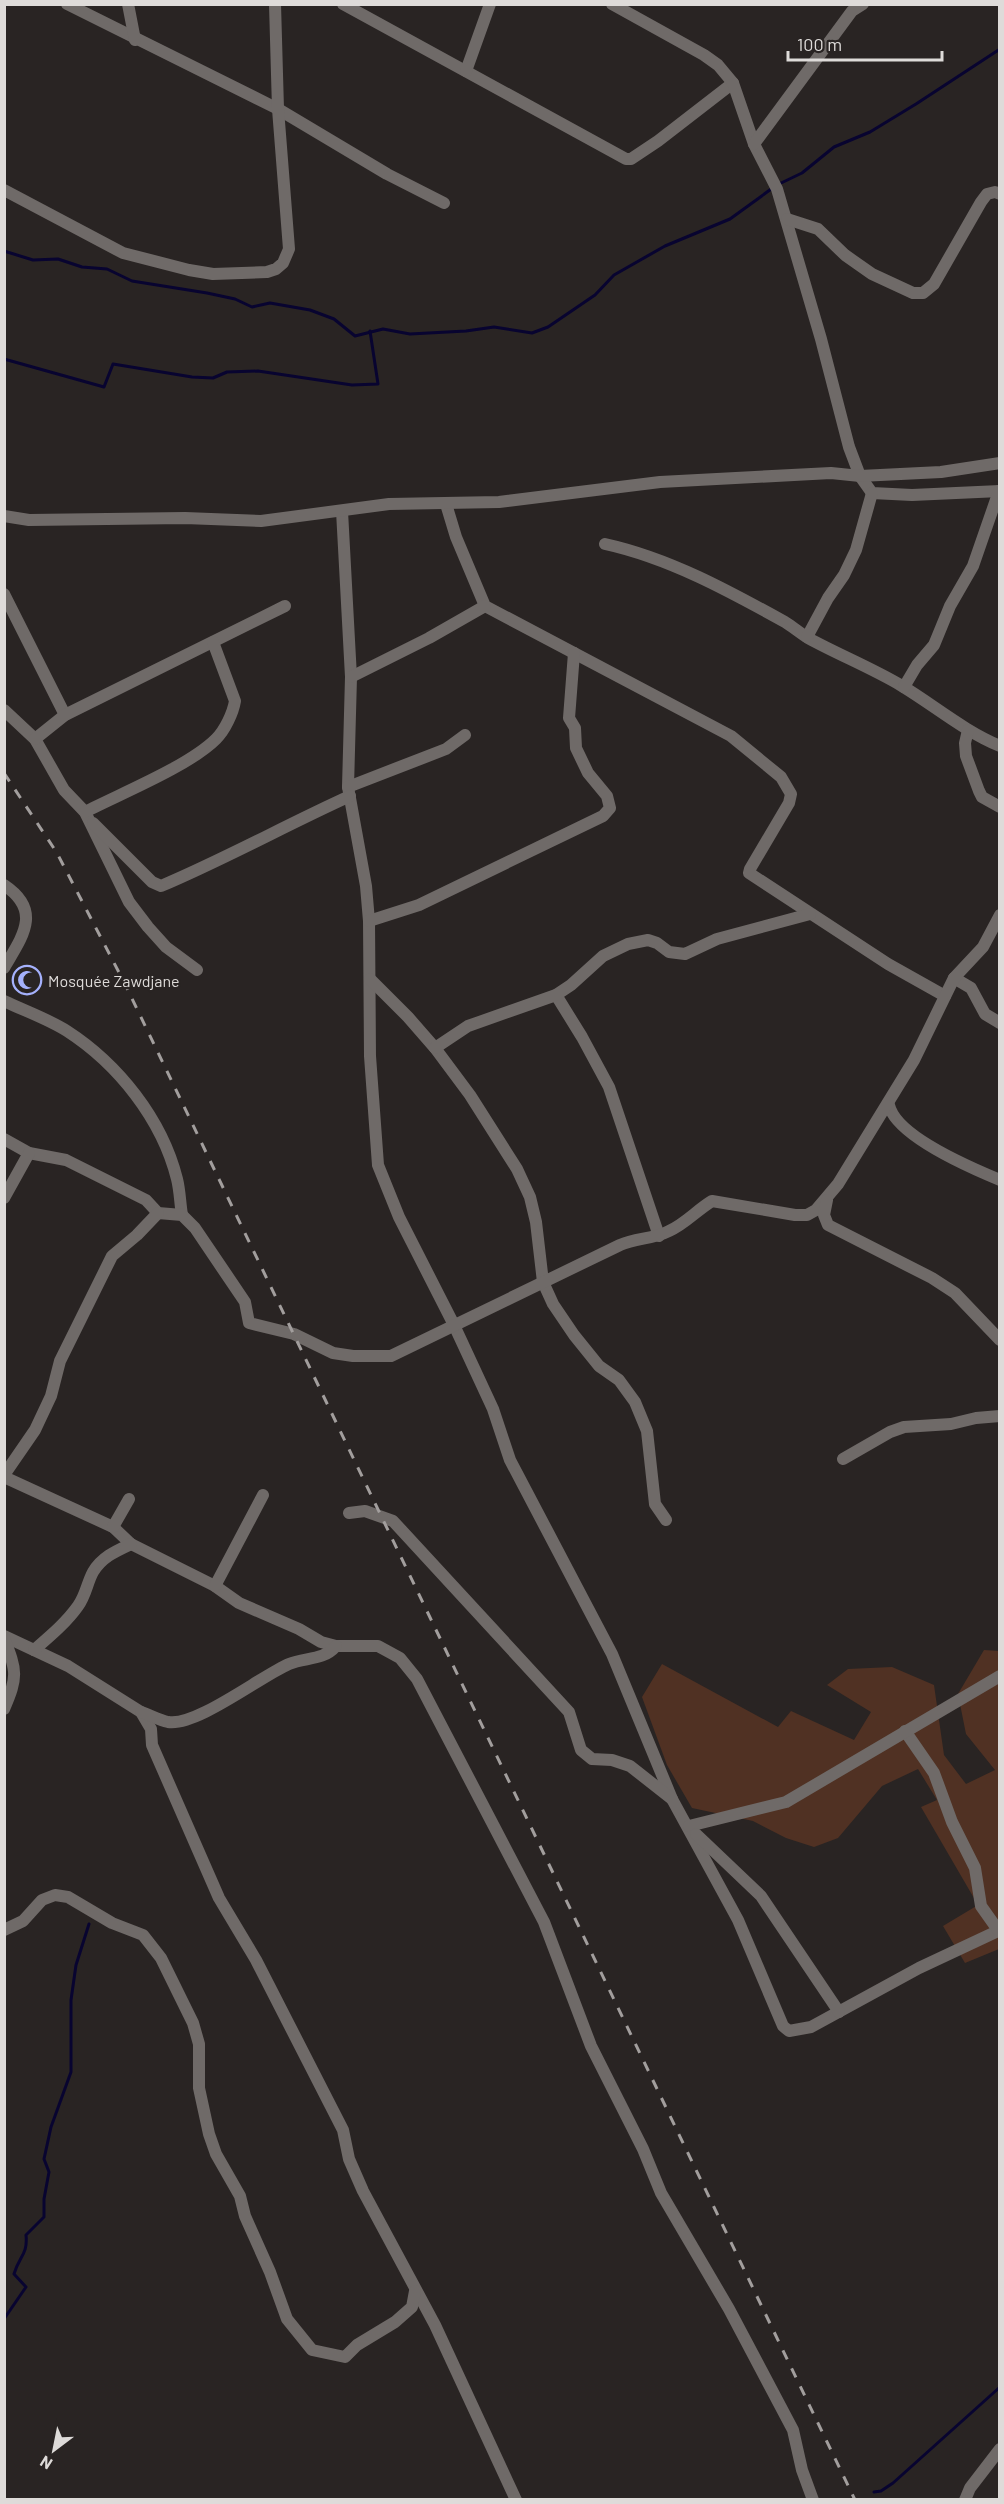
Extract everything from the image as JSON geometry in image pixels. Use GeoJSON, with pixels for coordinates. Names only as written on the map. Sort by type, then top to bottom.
{"type":"FeatureCollection","features":[{"type":"Feature","properties":{"kind":"street"},"geometry":{"type":"LineString","coordinates":[[67,4],[135,40],[278,109],[387,174],[444,203]]}},
{"type":"Feature","properties":{"kind":"street"},"geometry":{"type":"LineString","coordinates":[[128,4],[135,40]]}},
{"type":"Feature","properties":{"kind":"street"},"geometry":{"type":"LineString","coordinates":[[4,190],[123,253],[156,263],[213,274],[255,273],[276,269],[287,257],[289,249],[278,109],[275,4]]}},
{"type":"Feature","properties":{"kind":"street"},"geometry":{"type":"LineString","coordinates":[[343,4],[626,159],[631,159],[658,141],[733,83]]}},
{"type":"Feature","properties":{"kind":"street"},"geometry":{"type":"LineString","coordinates":[[466,71],[490,4]]}},
{"type":"Feature","properties":{"kind":"street"},"geometry":{"type":"LineString","coordinates":[[612,4],[705,55],[718,65],[733,83],[754,144],[775,184],[787,219],[849,447],[860,476],[872,493]]}},
{"type":"Feature","properties":{"kind":"street"},"geometry":{"type":"LineString","coordinates":[[754,144],[852,11],[863,4]]}},
{"type":"Feature","properties":{"kind":"street"},"geometry":{"type":"LineString","coordinates":[[787,219],[818,229],[845,255],[872,274],[913,292],[923,293],[934,284],[987,194],[995,192],[999,194]]}},
{"type":"Feature","properties":{"kind":"street"},"geometry":{"type":"LineString","coordinates":[[4,516],[28,519],[185,518],[261,521],[389,504],[500,502],[660,482],[831,472],[860,476],[941,472],[999,463]]}},
{"type":"Feature","properties":{"kind":"street"},"geometry":{"type":"LineString","coordinates":[[872,493],[912,495],[999,491],[973,566],[950,606],[934,645],[904,687]]}},
{"type":"Feature","properties":{"kind":"street"},"geometry":{"type":"LineString","coordinates":[[807,637],[828,597],[844,575],[856,550],[872,493]]}},
{"type":"Feature","properties":{"kind":"street"},"geometry":{"type":"LineString","coordinates":[[446,504],[456,537],[485,606],[731,736],[781,777],[791,794],[789,803],[749,873],[888,964],[945,996]]}},
{"type":"Feature","properties":{"kind":"street"},"geometry":{"type":"LineString","coordinates":[[342,511],[351,677],[349,792],[366,886],[369,921],[370,1056],[378,1165],[399,1217],[454,1325],[493,1409],[510,1460],[612,1654],[672,1798],[738,1920],[783,2026],[789,2031],[811,2027],[919,1968],[998,1930],[981,1906],[975,1868],[952,1822],[934,1773],[905,1731]]}},
{"type":"Feature","properties":{"kind":"street"},"geometry":{"type":"LineString","coordinates":[[605,544],[634,550],[700,578],[788,624],[807,637],[855,659],[904,687],[968,730],[999,746]]}},
{"type":"Feature","properties":{"kind":"street"},"geometry":{"type":"LineString","coordinates":[[4,594],[65,715]]}},
{"type":"Feature","properties":{"kind":"street"},"geometry":{"type":"LineString","coordinates":[[35,739],[65,715],[285,606]]}},
{"type":"Feature","properties":{"kind":"street"},"geometry":{"type":"LineString","coordinates":[[351,677],[429,638],[485,606]]}},
{"type":"Feature","properties":{"kind":"street"},"geometry":{"type":"LineString","coordinates":[[87,816],[181,763],[217,738],[234,710],[235,701],[213,642]]}},
{"type":"Feature","properties":{"kind":"street"},"geometry":{"type":"LineString","coordinates":[[369,921],[419,905],[603,816],[610,808],[607,796],[588,773],[576,748],[575,728],[569,718],[574,653]]}},
{"type":"Feature","properties":{"kind":"street"},"geometry":{"type":"LineString","coordinates":[[4,710],[35,739],[64,790],[87,816],[152,882],[161,886],[201,870],[349,792],[446,748],[465,735]]}},
{"type":"Feature","properties":{"kind":"street"},"geometry":{"type":"LineString","coordinates":[[968,730],[965,743],[966,756],[979,791],[982,797],[999,807]]}},
{"type":"Feature","properties":{"kind":"street"},"geometry":{"type":"LineString","coordinates":[[87,816],[129,902],[166,947],[197,970]]}},
{"type":"Feature","properties":{"kind":"street"},"geometry":{"type":"LineString","coordinates":[[4,885],[21,901],[28,922],[4,968]]}},
{"type":"Feature","properties":{"kind":"street"},"geometry":{"type":"LineString","coordinates":[[435,1048],[468,1026],[556,995],[603,956],[638,941],[648,940],[657,943],[669,952],[685,954],[717,939],[810,914]]}},
{"type":"Feature","properties":{"kind":"street"},"geometry":{"type":"LineString","coordinates":[[807,1215],[827,1199],[889,1105],[921,1048],[954,978],[994,938],[999,915]]}},
{"type":"Feature","properties":{"kind":"street"},"geometry":{"type":"LineString","coordinates":[[954,978],[971,988],[985,1014],[999,1023]]}},
{"type":"Feature","properties":{"kind":"street"},"geometry":{"type":"LineString","coordinates":[[370,979],[435,1048],[470,1095],[517,1168],[530,1197],[536,1222],[543,1282],[553,1304],[574,1335],[599,1366],[619,1380],[635,1402],[646,1431],[655,1504],[666,1520]]}},
{"type":"Feature","properties":{"kind":"street"},"geometry":{"type":"LineString","coordinates":[[556,995],[582,1036],[609,1087],[659,1236]]}},
{"type":"Feature","properties":{"kind":"street"},"geometry":{"type":"LineString","coordinates":[[4,1001],[66,1030],[102,1058],[132,1091],[153,1121],[177,1177],[182,1215],[195,1228],[244,1302],[249,1323],[294,1334],[333,1353],[391,1356],[405,1351],[630,1240],[659,1236],[673,1230],[712,1201],[780,1213],[807,1215],[828,1225],[955,1293],[999,1340]]}},
{"type":"Feature","properties":{"kind":"street"},"geometry":{"type":"LineString","coordinates":[[889,1105],[894,1119],[913,1133],[958,1162],[999,1180]]}},
{"type":"Feature","properties":{"kind":"street"},"geometry":{"type":"LineString","coordinates":[[4,1139],[29,1153],[66,1160],[146,1200],[158,1213],[182,1215]]}},
{"type":"Feature","properties":{"kind":"street"},"geometry":{"type":"LineString","coordinates":[[4,1198],[29,1153]]}},
{"type":"Feature","properties":{"kind":"street"},"geometry":{"type":"LineString","coordinates":[[827,1199],[824,1215],[828,1225]]}},
{"type":"Feature","properties":{"kind":"street"},"geometry":{"type":"LineString","coordinates":[[158,1213],[112,1256],[60,1361],[51,1396],[35,1430],[4,1476],[113,1527],[131,1544],[216,1586],[239,1603],[300,1629],[321,1642],[336,1646],[378,1646],[400,1658],[417,1679],[544,1922],[591,2046],[643,2149],[662,2193],[729,2309],[793,2430],[802,2470],[813,2499]]}},
{"type":"Feature","properties":{"kind":"street"},"geometry":{"type":"LineString","coordinates":[[843,1459],[890,1432],[904,1427],[951,1424],[976,1418],[999,1416]]}},
{"type":"Feature","properties":{"kind":"street"},"geometry":{"type":"LineString","coordinates":[[216,1586],[263,1494]]}},
{"type":"Feature","properties":{"kind":"street"},"geometry":{"type":"LineString","coordinates":[[113,1527],[129,1499]]}},
{"type":"Feature","properties":{"kind":"street"},"geometry":{"type":"LineString","coordinates":[[349,1513],[365,1511],[393,1521],[569,1712],[581,1750],[592,1759],[630,1766],[672,1798]]}},
{"type":"Feature","properties":{"kind":"street"},"geometry":{"type":"LineString","coordinates":[[34,1650],[78,1607],[93,1572],[106,1556],[131,1544]]}},
{"type":"Feature","properties":{"kind":"street"},"geometry":{"type":"LineString","coordinates":[[4,1637],[68,1666],[141,1712],[170,1722],[197,1716],[290,1664],[320,1657],[336,1646]]}},
{"type":"Feature","properties":{"kind":"street"},"geometry":{"type":"LineString","coordinates":[[4,1637],[13,1659],[16,1683],[4,1709]]}},
{"type":"Feature","properties":{"kind":"street"},"geometry":{"type":"LineString","coordinates":[[689,1826],[786,1802],[999,1676]]}},
{"type":"Feature","properties":{"kind":"street"},"geometry":{"type":"LineString","coordinates":[[141,1712],[151,1729],[152,1745],[219,1898],[256,1960],[343,2130],[349,2159],[363,2191],[435,2325],[516,2499]]}},
{"type":"Feature","properties":{"kind":"street"},"geometry":{"type":"LineString","coordinates":[[689,1826],[761,1896],[839,2012]]}},
{"type":"Feature","properties":{"kind":"street"},"geometry":{"type":"LineString","coordinates":[[4,1930],[23,1921],[42,1900],[55,1894],[68,1897],[112,1923],[142,1935],[161,1959],[193,2022],[200,2044],[199,2088],[216,2154],[240,2196],[245,2216],[270,2272],[287,2319],[312,2350],[345,2357],[357,2344],[394,2322],[412,2307],[415,2291]]}},
{"type":"Feature","properties":{"kind":"street"},"geometry":{"type":"LineString","coordinates":[[965,2499],[970,2488],[999,2450]]}},
{"type":"Feature","properties":{"kind":"shaded area"},"geometry":{"type":"Polygon","coordinates":[[[984,1650],[999,1651],[999,1949],[965,1963],[943,1926],[978,1905],[921,1807],[937,1800],[918,1769],[882,1786],[838,1838],[814,1847],[786,1838],[753,1821],[692,1808],[667,1765],[642,1697],[662,1664],[778,1727],[791,1711],[854,1740],[871,1712],[827,1685],[848,1669],[892,1667],[934,1685],[944,1755],[966,1784],[995,1770],[966,1734],[958,1694],[984,1650]]]}},
{"type":"Feature","properties":{"kind":"waterway"},"geometry":{"type":"LineString","coordinates":[[779,184],[802,173],[834,147],[870,132],[916,104],[1000,49]]}},
{"type":"Feature","properties":{"kind":"waterway"},"geometry":{"type":"LineString","coordinates":[[4,251],[33,260],[58,259],[82,267],[107,269],[132,281],[235,299],[252,307],[270,303],[310,310],[334,319],[355,336],[383,329],[410,334],[494,327],[532,333],[548,327],[595,295],[614,275],[665,246],[730,219],[774,187]]}},
{"type":"Feature","properties":{"kind":"waterway"},"geometry":{"type":"LineString","coordinates":[[4,359],[104,387],[113,364],[192,377],[213,378],[227,372],[258,371],[352,385],[378,384],[370,331]]}},
{"type":"Feature","properties":{"kind":"waterway"},"geometry":{"type":"LineString","coordinates":[[4,2319],[26,2287],[14,2274],[24,2251],[26,2235],[44,2217],[44,2199],[49,2172],[44,2159],[51,2127],[71,2072],[71,2000],[76,1965],[89,1924]]}},
{"type":"Feature","properties":{"kind":"waterway"},"geometry":{"type":"LineString","coordinates":[[874,2492],[881,2491],[893,2483],[1000,2387]]}},
{"type":"Feature","properties":{"kind":"railway"},"geometry":{"type":"LineString","coordinates":[[4,773],[57,853],[125,984],[855,2500]]}},
{"type":"Feature","properties":{"kind":"place","name":"Mosquée Zawdjane"},"geometry":{"type":"Point","coordinates":[27,980]}}]}
